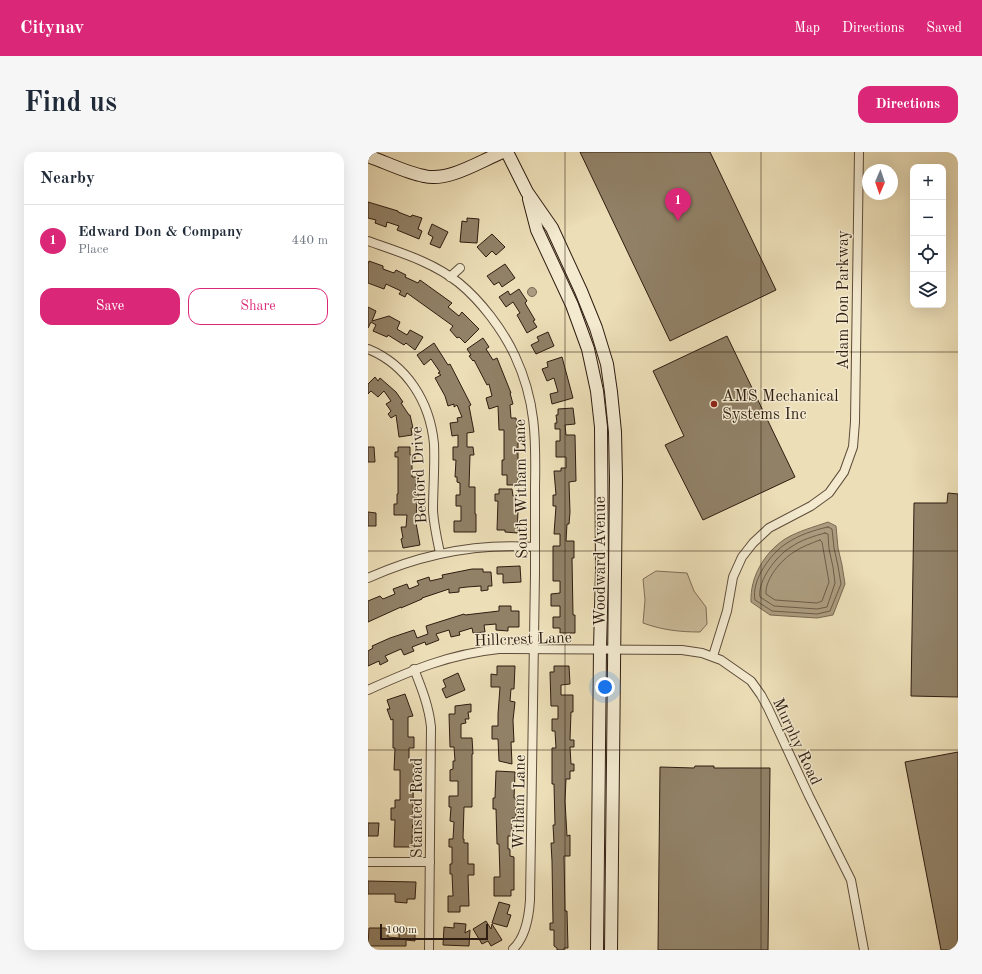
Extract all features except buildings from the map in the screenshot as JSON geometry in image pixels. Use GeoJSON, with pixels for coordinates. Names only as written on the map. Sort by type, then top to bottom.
{"type":"FeatureCollection","features":[{"type":"Feature","properties":{"kind":"street"},"geometry":{"type":"LineString","coordinates":[[368,156],[424,176],[440,177],[455,173],[503,152]]}},
{"type":"Feature","properties":{"kind":"street","name":"Woodward Avenue"},"geometry":{"type":"LineString","coordinates":[[507,152],[527,192],[552,228],[575,277],[596,328],[607,364],[613,404],[615,432],[616,571],[611,950]]}},
{"type":"Feature","properties":{"kind":"street","name":"Adam Don Parkway"},"geometry":{"type":"LineString","coordinates":[[713,656],[727,611],[733,577],[742,557],[753,543],[769,528],[811,506],[829,493],[844,472],[853,447],[855,422],[859,152]]}},
{"type":"Feature","properties":{"kind":"street","name":"Woodward Avenue"},"geometry":{"type":"LineString","coordinates":[[527,192],[537,230],[583,331],[592,363],[602,427],[597,950]]}},
{"type":"Feature","properties":{"kind":"street","name":"South Witham Lane"},"geometry":{"type":"LineString","coordinates":[[368,241],[438,269],[459,283],[491,317],[515,356],[524,378],[535,426],[534,650]]}},
{"type":"Feature","properties":{"kind":"street"},"geometry":{"type":"LineString","coordinates":[[450,277],[460,268]]}},
{"type":"Feature","properties":{"kind":"street","name":"Bedford Drive"},"geometry":{"type":"LineString","coordinates":[[368,349],[379,353],[390,361],[410,381],[423,401],[434,444],[434,522],[440,553]]}},
{"type":"Feature","properties":{"kind":"street"},"geometry":{"type":"LineString","coordinates":[[368,578],[401,564],[440,553],[496,546],[535,548]]}},
{"type":"Feature","properties":{"kind":"street","name":"Hillcrest Lane"},"geometry":{"type":"LineString","coordinates":[[368,690],[414,670],[447,658],[474,652],[499,649],[614,649]]}},
{"type":"Feature","properties":{"kind":"street","name":"Murphy Road"},"geometry":{"type":"LineString","coordinates":[[614,649],[682,650],[702,653],[721,660],[751,681],[768,708],[809,796],[851,880],[864,950]]}},
{"type":"Feature","properties":{"kind":"street","name":"Witham Lane"},"geometry":{"type":"LineString","coordinates":[[513,950],[527,925],[529,912],[534,650]]}},
{"type":"Feature","properties":{"kind":"street","name":"Stansted Road"},"geometry":{"type":"LineString","coordinates":[[414,670],[423,691],[430,714],[429,950]]}},
{"type":"Feature","properties":{"kind":"street"},"geometry":{"type":"LineString","coordinates":[[368,862],[430,862]]}},
{"type":"Feature","properties":{"kind":"shaded area"},"geometry":{"type":"Polygon","coordinates":[[[656,571],[687,573],[694,591],[706,607],[707,624],[700,632],[671,630],[643,623],[645,600],[643,579],[656,571]]]}},
{"type":"Feature","properties":{"kind":"water"},"geometry":{"type":"Polygon","coordinates":[[[530,288],[534,288],[536,292],[534,296],[530,296],[528,294],[528,290],[530,288]]]}},
{"type":"Feature","properties":{"kind":"water"},"geometry":{"type":"Polygon","coordinates":[[[828,522],[836,526],[838,548],[845,584],[833,615],[817,618],[770,615],[751,602],[751,593],[756,575],[765,558],[771,551],[790,536],[828,522]]]}},
{"type":"Feature","properties":{"kind":"place","name":"Edward Don & Company"},"geometry":{"type":"Point","coordinates":[678,221]}},
{"type":"Feature","properties":{"kind":"place","name":"AMS Mechanical Systems Inc"},"geometry":{"type":"Point","coordinates":[714,404]}}]}
